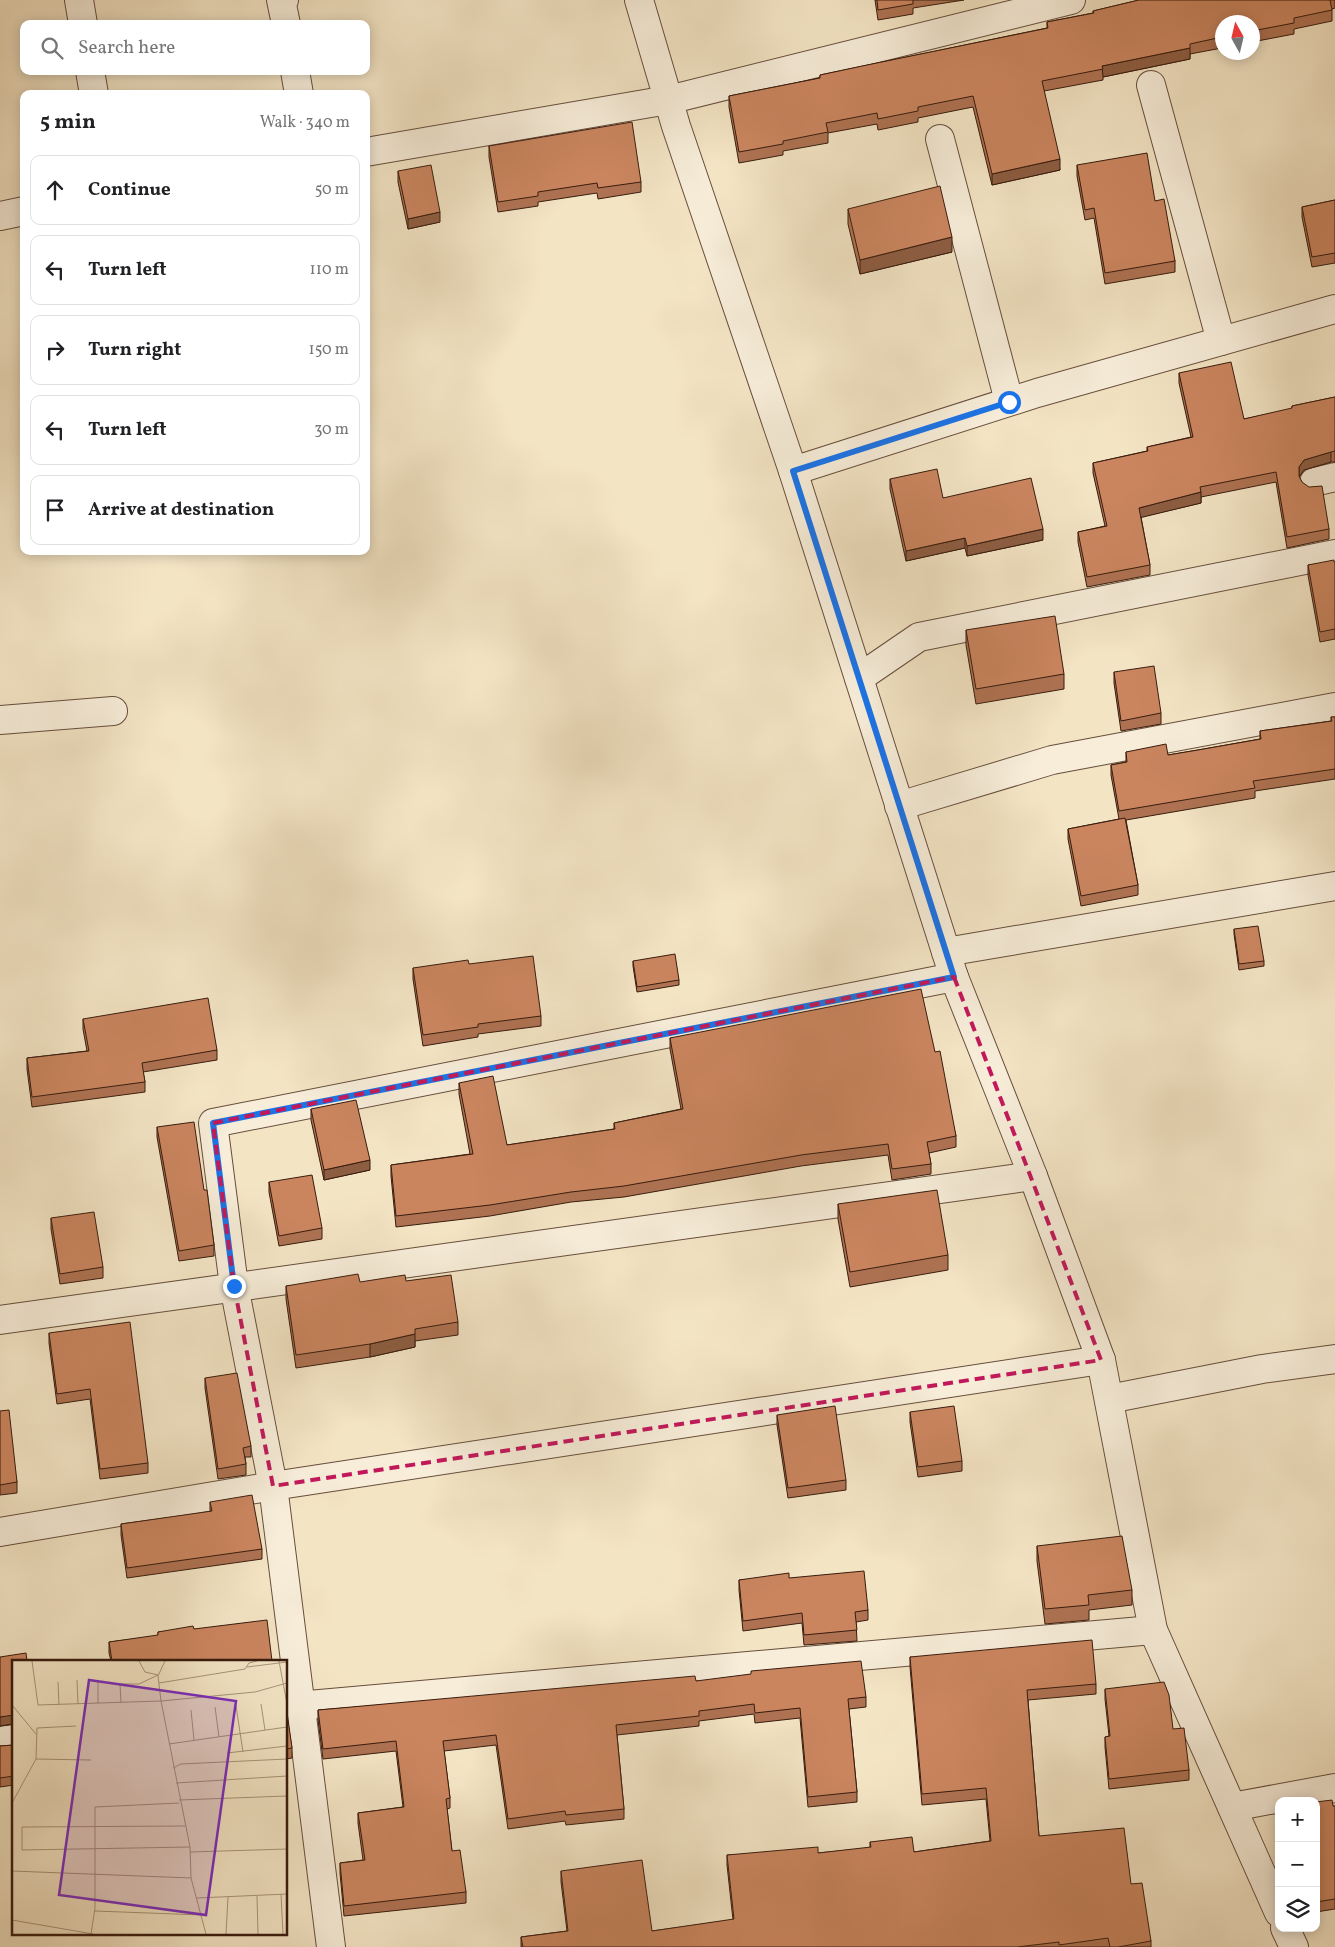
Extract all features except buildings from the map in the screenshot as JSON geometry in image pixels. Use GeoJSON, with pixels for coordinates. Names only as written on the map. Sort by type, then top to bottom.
{"type":"FeatureCollection","features":[{"type":"Feature","properties":{"kind":"street"},"geometry":{"type":"LineString","coordinates":[[79,0],[82,20]]}},
{"type":"Feature","properties":{"kind":"street"},"geometry":{"type":"LineString","coordinates":[[284,0],[281,0],[285,20]]}},
{"type":"Feature","properties":{"kind":"street"},"geometry":{"type":"LineString","coordinates":[[639,0],[668,100],[793,471],[950,965],[1033,1176],[1101,1360],[1153,1630],[1275,1904]]}},
{"type":"Feature","properties":{"kind":"street"},"geometry":{"type":"LineString","coordinates":[[370,151],[668,100],[1071,0]]}},
{"type":"Feature","properties":{"kind":"street"},"geometry":{"type":"LineString","coordinates":[[91,75],[93,90]]}},
{"type":"Feature","properties":{"kind":"street"},"geometry":{"type":"LineString","coordinates":[[296,75],[299,90]]}},
{"type":"Feature","properties":{"kind":"street"},"geometry":{"type":"LineString","coordinates":[[1151,85],[1220,341]]}},
{"type":"Feature","properties":{"kind":"street"},"geometry":{"type":"LineString","coordinates":[[940,139],[1009,402]]}},
{"type":"Feature","properties":{"kind":"street"},"geometry":{"type":"LineString","coordinates":[[0,216],[20,213]]}},
{"type":"Feature","properties":{"kind":"street"},"geometry":{"type":"LineString","coordinates":[[793,471],[1009,402],[1335,309]]}},
{"type":"Feature","properties":{"kind":"street"},"geometry":{"type":"LineString","coordinates":[[859,678],[919,637],[1335,554]]}},
{"type":"Feature","properties":{"kind":"street"},"geometry":{"type":"LineString","coordinates":[[899,806],[1052,760],[1335,707]]}},
{"type":"Feature","properties":{"kind":"street"},"geometry":{"type":"LineString","coordinates":[[0,720],[113,711]]}},
{"type":"Feature","properties":{"kind":"street"},"geometry":{"type":"LineString","coordinates":[[331,1947],[294,1706],[273,1486],[234,1286],[213,1123],[950,965],[1335,886]]}},
{"type":"Feature","properties":{"kind":"street"},"geometry":{"type":"LineString","coordinates":[[0,1320],[1033,1176]]}},
{"type":"Feature","properties":{"kind":"street"},"geometry":{"type":"LineString","coordinates":[[1109,1400],[1262,1369],[1335,1359]]}},
{"type":"Feature","properties":{"kind":"street"},"geometry":{"type":"LineString","coordinates":[[0,1532],[273,1486],[1101,1360]]}},
{"type":"Feature","properties":{"kind":"street"},"geometry":{"type":"LineString","coordinates":[[294,1706],[1153,1630]]}},
{"type":"Feature","properties":{"kind":"street"},"geometry":{"type":"LineString","coordinates":[[1232,1807],[1335,1788]]}},
{"type":"Feature","properties":{"kind":"street"},"geometry":{"type":"LineString","coordinates":[[1288,1932],[1294,1947],[1288,1947]]}},
{"type":"Feature","properties":{"kind":"highlighted area"},"geometry":{"type":"Polygon","coordinates":[[[954,977],[1101,1360],[273,1486],[234,1286],[213,1123],[954,977]]]}},
{"type":"Feature","properties":{"kind":"route"},"geometry":{"type":"LineString","coordinates":[[234,1286],[213,1123],[954,977],[793,471],[1009,402]]}}]}
